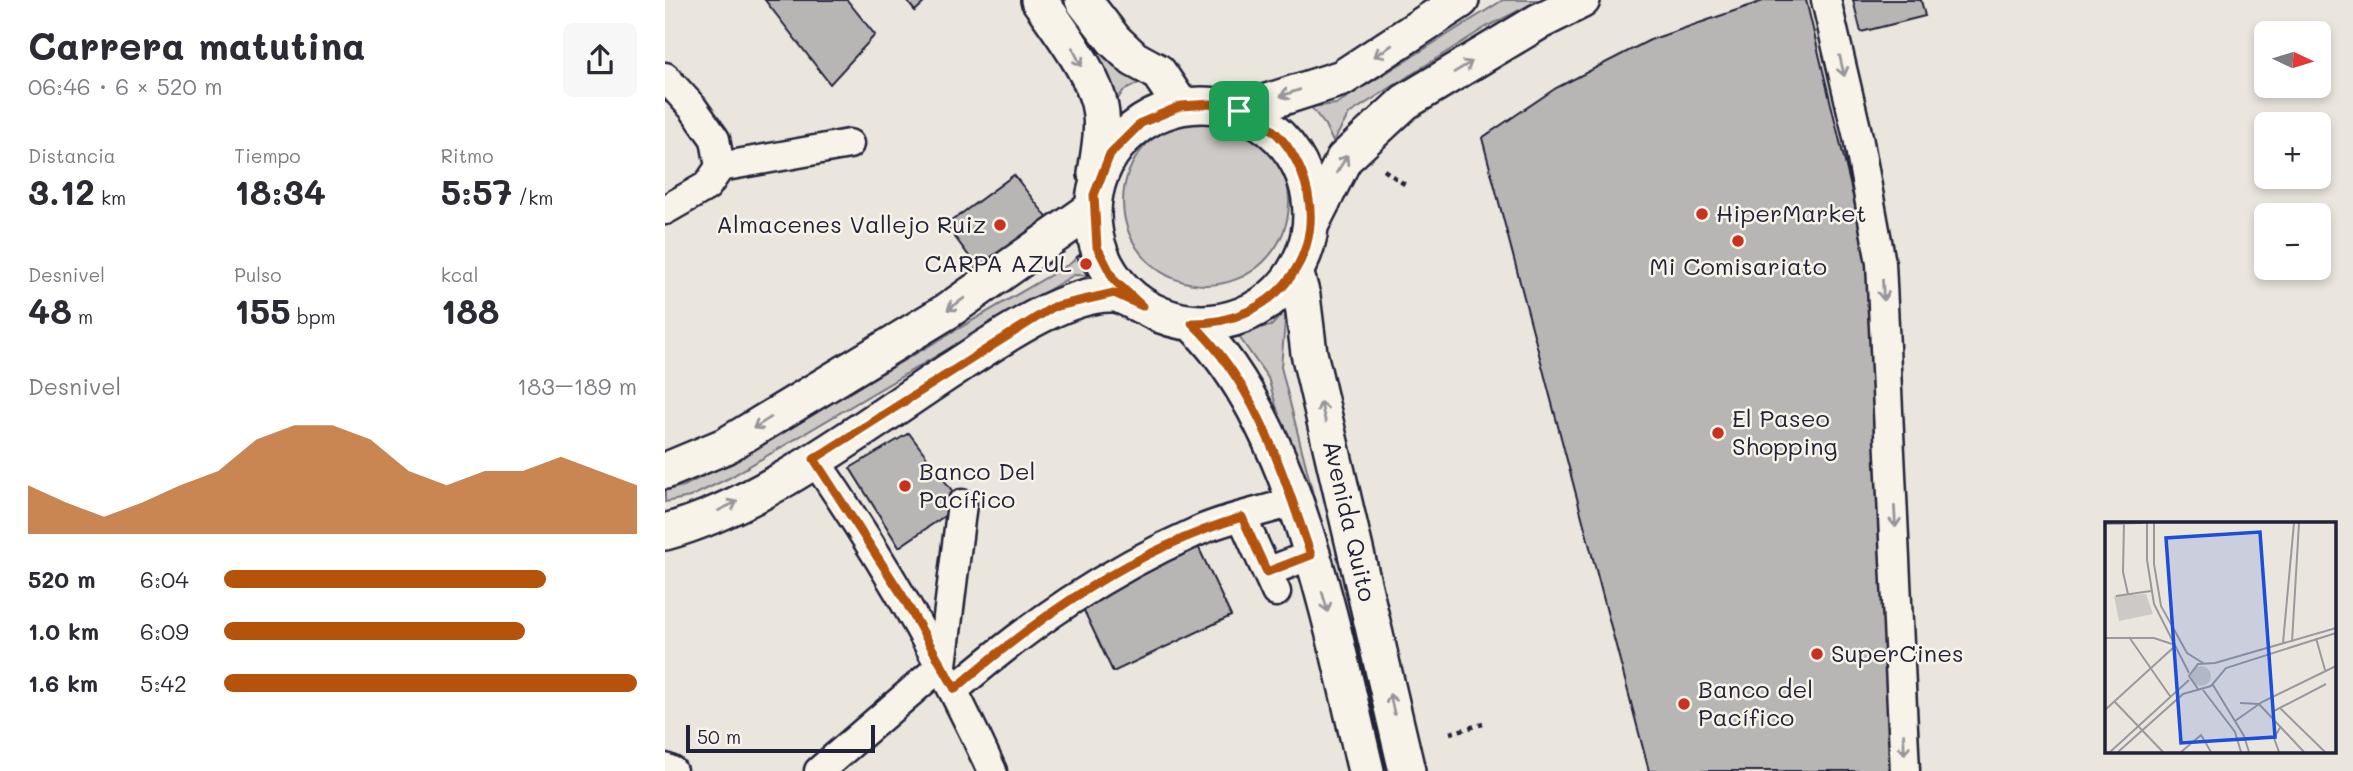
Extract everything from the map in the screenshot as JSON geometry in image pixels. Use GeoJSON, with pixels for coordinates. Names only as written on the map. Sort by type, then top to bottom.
{"type":"FeatureCollection","features":[{"type":"Feature","properties":{"kind":"main road"},"geometry":{"type":"LineString","coordinates":[[1039,0],[1070,43],[1099,103],[1101,130],[1093,202],[1097,247],[1114,280],[1142,306]]}},
{"type":"Feature","properties":{"kind":"main road"},"geometry":{"type":"LineString","coordinates":[[1083,0],[1114,40],[1135,59],[1158,72],[1181,106]]}},
{"type":"Feature","properties":{"kind":"main road"},"geometry":{"type":"LineString","coordinates":[[1239,111],[1342,78],[1459,0]]}},
{"type":"Feature","properties":{"kind":"main road"},"geometry":{"type":"LineString","coordinates":[[665,531],[689,525],[731,505],[814,459],[1053,307],[1114,293],[1166,318],[1192,323],[1212,323],[1251,312],[1268,301],[1295,271],[1311,224],[1344,159],[1405,102],[1538,22],[1582,0]]}},
{"type":"Feature","properties":{"kind":"main road"},"geometry":{"type":"LineString","coordinates":[[665,471],[725,446],[949,310],[1093,202],[1110,154],[1141,123],[1181,106],[1211,104],[1239,111],[1270,128],[1294,155],[1308,189],[1311,224]]}},
{"type":"Feature","properties":{"kind":"main road","name":"Avenida Quito"},"geometry":{"type":"LineString","coordinates":[[1295,271],[1302,296],[1304,329],[1314,376],[1407,771]]}},
{"type":"Feature","properties":{"kind":"main road","name":"Avenida Quito"},"geometry":{"type":"LineString","coordinates":[[1192,323],[1233,370],[1256,411],[1293,502],[1339,649],[1366,771]]}},
{"type":"Feature","properties":{"kind":"street"},"geometry":{"type":"LineString","coordinates":[[1826,0],[1858,137],[1881,263],[1905,771]]}},
{"type":"Feature","properties":{"kind":"street"},"geometry":{"type":"LineString","coordinates":[[665,77],[693,108],[715,139],[720,167],[707,186],[665,210]]}},
{"type":"Feature","properties":{"kind":"street"},"geometry":{"type":"LineString","coordinates":[[720,167],[849,144]]}},
{"type":"Feature","properties":{"kind":"street"},"geometry":{"type":"LineString","coordinates":[[814,459],[860,526],[948,677],[992,771]]}},
{"type":"Feature","properties":{"kind":"street"},"geometry":{"type":"LineString","coordinates":[[819,771],[948,677],[1004,646],[1091,585],[1198,531],[1293,502]]}},
{"type":"Feature","properties":{"kind":"street"},"geometry":{"type":"LineString","coordinates":[[948,677],[962,504]]}},
{"type":"Feature","properties":{"kind":"street"},"geometry":{"type":"LineString","coordinates":[[1242,517],[1271,582],[1311,555]]}},
{"type":"Feature","properties":{"kind":"street"},"geometry":{"type":"LineString","coordinates":[[665,768],[672,771]]}},
{"type":"Feature","properties":{"kind":"path"},"geometry":{"type":"LineString","coordinates":[[1384,170],[1407,186]]}},
{"type":"Feature","properties":{"kind":"path"},"geometry":{"type":"LineString","coordinates":[[1450,733],[1483,724]]}},
{"type":"Feature","properties":{"kind":"shaded area"},"geometry":{"type":"Polygon","coordinates":[[[1051,0],[1062,0],[1109,61],[1143,81],[1123,91],[1113,107],[1051,0]]]}},
{"type":"Feature","properties":{"kind":"shaded area"},"geometry":{"type":"Polygon","coordinates":[[[1503,0],[1539,0],[1486,27],[1349,114],[1333,142],[1325,125],[1311,107],[1336,104],[1503,0]]]}},
{"type":"Feature","properties":{"kind":"shaded area"},"geometry":{"type":"Polygon","coordinates":[[[1206,119],[1238,125],[1265,143],[1283,170],[1289,202],[1283,234],[1265,261],[1238,279],[1206,285],[1174,279],[1147,261],[1129,234],[1123,202],[1129,170],[1147,143],[1174,125],[1206,119]]]}},
{"type":"Feature","properties":{"kind":"shaded area"},"geometry":{"type":"Polygon","coordinates":[[[1084,250],[1098,276],[1074,275],[729,478],[690,497],[665,502],[665,490],[684,486],[723,466],[1071,263],[1084,250]]]}},
{"type":"Feature","properties":{"kind":"shaded area"},"geometry":{"type":"Polygon","coordinates":[[[1286,310],[1281,367],[1383,771],[1268,378],[1235,331],[1271,326],[1286,310]]]}},
{"type":"Feature","properties":{"kind":"building"},"geometry":{"type":"Polygon","coordinates":[[[765,0],[847,0],[875,35],[830,84],[765,0]]]}},
{"type":"Feature","properties":{"kind":"building"},"geometry":{"type":"Polygon","coordinates":[[[906,0],[927,0],[915,11],[906,0]]]}},
{"type":"Feature","properties":{"kind":"building","name":"El Paseo Shopping"},"geometry":{"type":"Polygon","coordinates":[[[1766,0],[1806,0],[1867,254],[1883,612],[1897,771],[1649,771],[1482,138],[1556,88],[1650,40],[1766,0]]]}},
{"type":"Feature","properties":{"kind":"building"},"geometry":{"type":"Polygon","coordinates":[[[1853,0],[1921,0],[1925,16],[1861,32],[1853,0]]]}},
{"type":"Feature","properties":{"kind":"building","name":"Almacenes Vallejo Ruiz"},"geometry":{"type":"Polygon","coordinates":[[[1014,175],[1053,225],[983,275],[946,225],[1014,175]]]}},
{"type":"Feature","properties":{"kind":"building","name":"CARPA AZUL"},"geometry":{"type":"Polygon","coordinates":[[[1085,252],[1095,270],[1087,275],[1077,257],[1085,252]]]}},
{"type":"Feature","properties":{"kind":"building","name":"Banco Del Pacífico"},"geometry":{"type":"Polygon","coordinates":[[[909,433],[962,504],[899,547],[850,468],[909,433]]]}},
{"type":"Feature","properties":{"kind":"building"},"geometry":{"type":"Polygon","coordinates":[[[1196,542],[1231,616],[1113,672],[1078,598],[1196,542]]]}},
{"type":"Feature","properties":{"kind":"place","name":"HiperMarket"},"geometry":{"type":"Point","coordinates":[1702,214]}},
{"type":"Feature","properties":{"kind":"place","name":"Almacenes Vallejo Ruiz"},"geometry":{"type":"Point","coordinates":[1000,225]}},
{"type":"Feature","properties":{"kind":"place","name":"Mi Comisariato"},"geometry":{"type":"Point","coordinates":[1738,241]}},
{"type":"Feature","properties":{"kind":"place","name":"CARPA AZUL"},"geometry":{"type":"Point","coordinates":[1086,264]}},
{"type":"Feature","properties":{"kind":"place","name":"El Paseo Shopping"},"geometry":{"type":"Point","coordinates":[1718,433]}},
{"type":"Feature","properties":{"kind":"place","name":"Banco Del Pacífico"},"geometry":{"type":"Point","coordinates":[905,486]}},
{"type":"Feature","properties":{"kind":"place","name":"SuperCines"},"geometry":{"type":"Point","coordinates":[1817,654]}},
{"type":"Feature","properties":{"kind":"place","name":"Banco del Pacífico"},"geometry":{"type":"Point","coordinates":[1684,704]}},
{"type":"Feature","properties":{"kind":"route"},"geometry":{"type":"LineString","coordinates":[[1211,104],[1239,111],[1270,128],[1294,155],[1308,189],[1311,224],[1295,271],[1268,301],[1251,312],[1232,319],[1192,323],[1233,370],[1256,411],[1275,454],[1311,555],[1267,572],[1242,517],[1198,531],[1091,585],[1004,646],[955,689],[860,526],[814,459],[978,352],[1053,307],[1114,293],[1142,306],[1114,280],[1097,247],[1094,195],[1110,154],[1141,123],[1181,106],[1211,104]]}}]}
